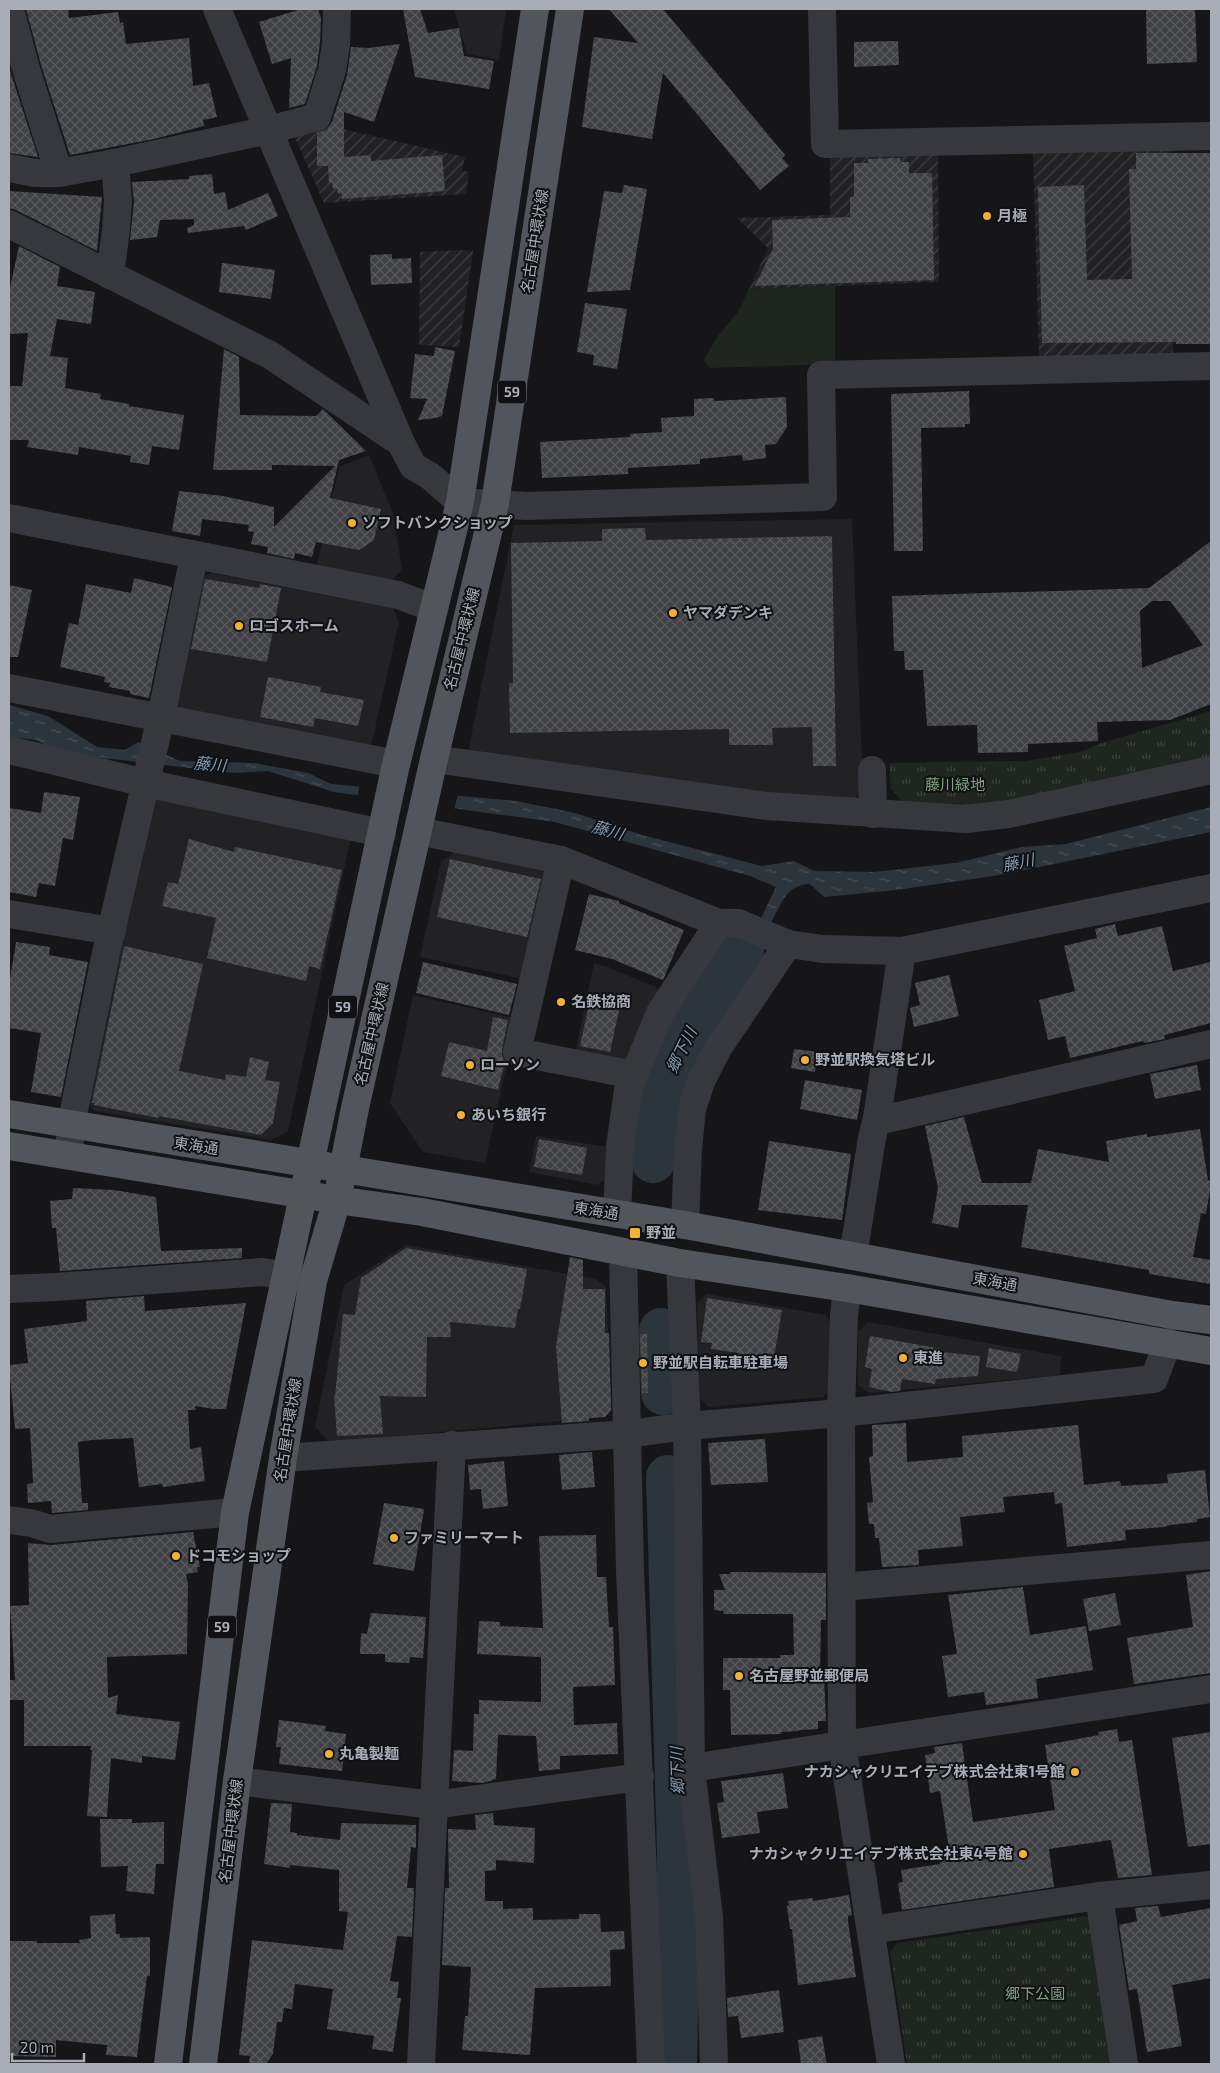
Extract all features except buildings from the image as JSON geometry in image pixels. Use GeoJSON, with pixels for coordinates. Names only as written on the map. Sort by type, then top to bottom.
{"type":"FeatureCollection","features":[{"type":"Feature","properties":{"kind":"main road","name":"59"},"geometry":{"type":"LineString","coordinates":[[168,2064],[236,1512],[285,1276],[396,766],[460,502],[535,9]]}},
{"type":"Feature","properties":{"kind":"main road","name":"名古屋中環状線"},"geometry":{"type":"LineString","coordinates":[[203,2064],[237,1781],[283,1458],[313,1281],[337,1200],[432,766],[495,503],[570,9]]}},
{"type":"Feature","properties":{"kind":"main road","name":"東海通"},"geometry":{"type":"LineString","coordinates":[[9,1114],[343,1167],[685,1225],[1172,1315],[1211,1320]]}},
{"type":"Feature","properties":{"kind":"main road","name":"東海通"},"geometry":{"type":"LineString","coordinates":[[9,1146],[337,1200],[422,1212],[680,1263],[847,1288],[1168,1342],[1211,1351]]}},
{"type":"Feature","properties":{"kind":"street"},"geometry":{"type":"LineString","coordinates":[[10,9],[26,69],[59,173]]}},
{"type":"Feature","properties":{"kind":"street"},"geometry":{"type":"LineString","coordinates":[[218,9],[401,443],[413,466],[430,476],[460,502],[526,506],[823,497],[821,375],[1211,366]]}},
{"type":"Feature","properties":{"kind":"street"},"geometry":{"type":"LineString","coordinates":[[9,168],[35,173],[59,173],[115,164],[269,130],[316,117],[332,70],[336,44],[337,9]]}},
{"type":"Feature","properties":{"kind":"street"},"geometry":{"type":"LineString","coordinates":[[822,9],[824,144],[1211,136]]}},
{"type":"Feature","properties":{"kind":"street"},"geometry":{"type":"LineString","coordinates":[[110,275],[118,201],[115,164]]}},
{"type":"Feature","properties":{"kind":"street"},"geometry":{"type":"LineString","coordinates":[[9,224],[270,355],[401,443]]}},
{"type":"Feature","properties":{"kind":"street"},"geometry":{"type":"LineString","coordinates":[[9,518],[398,595],[433,608]]}},
{"type":"Feature","properties":{"kind":"street"},"geometry":{"type":"LineString","coordinates":[[69,1155],[71,1125],[106,953],[160,723],[194,556]]}},
{"type":"Feature","properties":{"kind":"street"},"geometry":{"type":"LineString","coordinates":[[9,688],[160,723],[396,766]]}},
{"type":"Feature","properties":{"kind":"street"},"geometry":{"type":"LineString","coordinates":[[9,750],[383,827]]}},
{"type":"Feature","properties":{"kind":"street"},"geometry":{"type":"LineString","coordinates":[[432,766],[738,802],[873,814],[966,819],[1009,814],[1211,770]]}},
{"type":"Feature","properties":{"kind":"street"},"geometry":{"type":"LineString","coordinates":[[872,770],[873,814]]}},
{"type":"Feature","properties":{"kind":"street"},"geometry":{"type":"LineString","coordinates":[[420,827],[561,860],[719,922],[738,923],[788,944],[823,949],[902,950],[1211,888]]}},
{"type":"Feature","properties":{"kind":"street"},"geometry":{"type":"LineString","coordinates":[[561,860],[517,1052],[634,1075]]}},
{"type":"Feature","properties":{"kind":"street"},"geometry":{"type":"LineString","coordinates":[[9,914],[112,931]]}},
{"type":"Feature","properties":{"kind":"street"},"geometry":{"type":"LineString","coordinates":[[617,1214],[620,1147],[628,1090],[660,1013],[719,922]]}},
{"type":"Feature","properties":{"kind":"street"},"geometry":{"type":"LineString","coordinates":[[685,1225],[688,1149],[692,1108],[702,1079],[718,1048],[788,944]]}},
{"type":"Feature","properties":{"kind":"street"},"geometry":{"type":"LineString","coordinates":[[853,1256],[877,1118],[902,950]]}},
{"type":"Feature","properties":{"kind":"street"},"geometry":{"type":"LineString","coordinates":[[877,1118],[886,1119],[1211,1044]]}},
{"type":"Feature","properties":{"kind":"street"},"geometry":{"type":"LineString","coordinates":[[623,1252],[630,1570],[640,1777],[650,2064]]}},
{"type":"Feature","properties":{"kind":"street"},"geometry":{"type":"LineString","coordinates":[[680,1263],[686,1426],[691,1768],[709,1917],[714,2064]]}},
{"type":"Feature","properties":{"kind":"street"},"geometry":{"type":"LineString","coordinates":[[9,1288],[56,1287],[263,1272],[313,1281]]}},
{"type":"Feature","properties":{"kind":"street"},"geometry":{"type":"LineString","coordinates":[[847,1288],[844,1316],[841,1414],[842,1744],[872,1930],[891,2064]]}},
{"type":"Feature","properties":{"kind":"street"},"geometry":{"type":"LineString","coordinates":[[283,1458],[628,1434],[686,1426],[841,1414],[1154,1379],[1168,1342]]}},
{"type":"Feature","properties":{"kind":"street"},"geometry":{"type":"LineString","coordinates":[[421,2064],[452,1445]]}},
{"type":"Feature","properties":{"kind":"street"},"geometry":{"type":"LineString","coordinates":[[9,1520],[31,1523],[50,1529],[236,1512]]}},
{"type":"Feature","properties":{"kind":"street"},"geometry":{"type":"LineString","coordinates":[[842,1587],[1211,1556]]}},
{"type":"Feature","properties":{"kind":"street"},"geometry":{"type":"LineString","coordinates":[[691,1768],[1211,1690]]}},
{"type":"Feature","properties":{"kind":"street"},"geometry":{"type":"LineString","coordinates":[[237,1781],[433,1804],[640,1777]]}},
{"type":"Feature","properties":{"kind":"street"},"geometry":{"type":"LineString","coordinates":[[872,1930],[1099,1896],[1211,1885]]}},
{"type":"Feature","properties":{"kind":"street"},"geometry":{"type":"LineString","coordinates":[[1099,1896],[1124,2064]]}},
{"type":"Feature","properties":{"kind":"shaded area"},"geometry":{"type":"Polygon","coordinates":[[[454,9],[506,9],[499,60],[467,54],[454,9]]]}},
{"type":"Feature","properties":{"kind":"shaded area"},"geometry":{"type":"Polygon","coordinates":[[[316,123],[465,157],[462,171],[469,172],[466,194],[324,203],[292,131],[316,123]]]}},
{"type":"Feature","properties":{"kind":"shaded area"},"geometry":{"type":"Polygon","coordinates":[[[1171,148],[1173,356],[1039,359],[1033,150],[1171,148]]]}},
{"type":"Feature","properties":{"kind":"shaded area"},"geometry":{"type":"Polygon","coordinates":[[[938,152],[939,282],[749,289],[768,248],[737,218],[830,215],[830,153],[938,152]]]}},
{"type":"Feature","properties":{"kind":"shaded area"},"geometry":{"type":"Polygon","coordinates":[[[473,251],[459,347],[419,345],[420,252],[473,251]]]}},
{"type":"Feature","properties":{"kind":"shaded area"},"geometry":{"type":"Polygon","coordinates":[[[369,455],[393,513],[402,570],[392,580],[317,565],[339,467],[369,455]]]}},
{"type":"Feature","properties":{"kind":"shaded area","name":"ヤマダデンキ"},"geometry":{"type":"Polygon","coordinates":[[[852,519],[863,786],[861,793],[855,799],[834,802],[468,752],[514,525],[852,519]]]}},
{"type":"Feature","properties":{"kind":"shaded area"},"geometry":{"type":"Polygon","coordinates":[[[211,573],[393,608],[399,622],[372,742],[366,749],[181,712],[175,702],[201,578],[211,573]]]}},
{"type":"Feature","properties":{"kind":"shaded area"},"geometry":{"type":"Polygon","coordinates":[[[163,795],[345,834],[350,842],[288,1131],[272,1140],[94,1111],[87,1101],[152,802],[163,795]]]}},
{"type":"Feature","properties":{"kind":"shaded area"},"geometry":{"type":"Polygon","coordinates":[[[455,852],[544,870],[551,880],[527,980],[420,957],[441,861],[455,852]]]}},
{"type":"Feature","properties":{"kind":"shaded area"},"geometry":{"type":"Polygon","coordinates":[[[594,963],[665,991],[629,1059],[613,1065],[574,1058],[594,963]]]}},
{"type":"Feature","properties":{"kind":"shaded area"},"geometry":{"type":"Polygon","coordinates":[[[413,995],[517,1019],[485,1163],[423,1152],[390,1103],[413,995]]]}},
{"type":"Feature","properties":{"kind":"shaded area"},"geometry":{"type":"Polygon","coordinates":[[[536,1136],[608,1147],[606,1178],[598,1185],[529,1172],[536,1136]]]}},
{"type":"Feature","properties":{"kind":"shaded area"},"geometry":{"type":"Polygon","coordinates":[[[406,1245],[596,1279],[606,1287],[612,1409],[606,1417],[329,1442],[315,1427],[344,1285],[406,1245]]]}},
{"type":"Feature","properties":{"kind":"shaded area"},"geometry":{"type":"Polygon","coordinates":[[[707,1294],[826,1315],[832,1326],[831,1388],[823,1397],[708,1407],[700,1398],[697,1302],[707,1294]]]}},
{"type":"Feature","properties":{"kind":"shaded area"},"geometry":{"type":"Polygon","coordinates":[[[868,1322],[1061,1356],[1060,1375],[869,1393],[858,1385],[858,1332],[868,1322]]]}},
{"type":"Feature","properties":{"kind":"green space"},"geometry":{"type":"Polygon","coordinates":[[[835,286],[835,364],[710,368],[704,360],[717,337],[738,312],[749,289],[835,286]]]}},
{"type":"Feature","properties":{"kind":"green space","name":"藤川緑地"},"geometry":{"type":"Polygon","coordinates":[[[1211,711],[1211,758],[1005,804],[956,809],[906,804],[891,789],[889,763],[1026,761],[1080,752],[1102,743],[1211,711]]]}},
{"type":"Feature","properties":{"kind":"green space","name":"郷下公園"},"geometry":{"type":"Polygon","coordinates":[[[1086,1916],[1096,1921],[1118,2064],[907,2064],[890,1952],[897,1943],[1086,1916]]]}},
{"type":"Feature","properties":{"kind":"water","name":"藤川"},"geometry":{"type":"Polygon","coordinates":[[[9,705],[48,716],[97,747],[125,750],[138,742],[180,761],[254,763],[308,773],[331,784],[516,801],[575,813],[642,835],[762,866],[794,861],[814,871],[874,872],[956,863],[1022,847],[1066,844],[1211,807],[1211,832],[1000,875],[896,890],[824,897],[810,884],[802,885],[790,891],[771,923],[761,918],[776,887],[750,876],[555,822],[334,792],[268,771],[234,773],[78,755],[54,749],[36,740],[9,737],[9,705]]]}},
{"type":"Feature","properties":{"kind":"pier"},"geometry":{"type":"Polygon","coordinates":[[[360,783],[458,793],[454,811],[357,798],[360,783]]]}},
{"type":"Feature","properties":{"kind":"waterway","name":"郷下川"},"geometry":{"type":"LineString","coordinates":[[653,1161],[659,1106],[669,1069],[696,1017],[742,952]]}},
{"type":"Feature","properties":{"kind":"waterway","name":"郷下川"},"geometry":{"type":"LineString","coordinates":[[661,1330],[663,1393]]}},
{"type":"Feature","properties":{"kind":"waterway","name":"郷下川"},"geometry":{"type":"LineString","coordinates":[[668,1477],[679,1850],[675,2064]]}},
{"type":"Feature","properties":{"kind":"place","name":"月極"},"geometry":{"type":"Point","coordinates":[987,216]}},
{"type":"Feature","properties":{"kind":"place","name":"ソフトバンクショップ"},"geometry":{"type":"Point","coordinates":[352,523]}},
{"type":"Feature","properties":{"kind":"place","name":"ヤマダデンキ"},"geometry":{"type":"Point","coordinates":[673,613]}},
{"type":"Feature","properties":{"kind":"place","name":"ロゴスホーム"},"geometry":{"type":"Point","coordinates":[239,626]}},
{"type":"Feature","properties":{"kind":"place","name":"名鉄協商"},"geometry":{"type":"Point","coordinates":[561,1002]}},
{"type":"Feature","properties":{"kind":"place","name":"野並駅換気塔ビル"},"geometry":{"type":"Point","coordinates":[805,1060]}},
{"type":"Feature","properties":{"kind":"place","name":"ローソン"},"geometry":{"type":"Point","coordinates":[470,1065]}},
{"type":"Feature","properties":{"kind":"place","name":"あいち銀行"},"geometry":{"type":"Point","coordinates":[461,1115]}},
{"type":"Feature","properties":{"kind":"place","name":"野並"},"geometry":{"type":"Point","coordinates":[635,1233]}},
{"type":"Feature","properties":{"kind":"place","name":"東進"},"geometry":{"type":"Point","coordinates":[903,1358]}},
{"type":"Feature","properties":{"kind":"place","name":"野並駅自転車駐車場"},"geometry":{"type":"Point","coordinates":[643,1363]}},
{"type":"Feature","properties":{"kind":"place","name":"ファミリーマート"},"geometry":{"type":"Point","coordinates":[394,1538]}},
{"type":"Feature","properties":{"kind":"place","name":"ドコモショップ"},"geometry":{"type":"Point","coordinates":[176,1556]}},
{"type":"Feature","properties":{"kind":"place","name":"名古屋野並郵便局"},"geometry":{"type":"Point","coordinates":[739,1676]}},
{"type":"Feature","properties":{"kind":"place","name":"丸亀製麺"},"geometry":{"type":"Point","coordinates":[329,1754]}},
{"type":"Feature","properties":{"kind":"place","name":"ナカシャクリエイテブ株式会社東1号館"},"geometry":{"type":"Point","coordinates":[1075,1772]}},
{"type":"Feature","properties":{"kind":"place","name":"ナカシャクリエイテブ株式会社東4号館"},"geometry":{"type":"Point","coordinates":[1023,1854]}}]}
